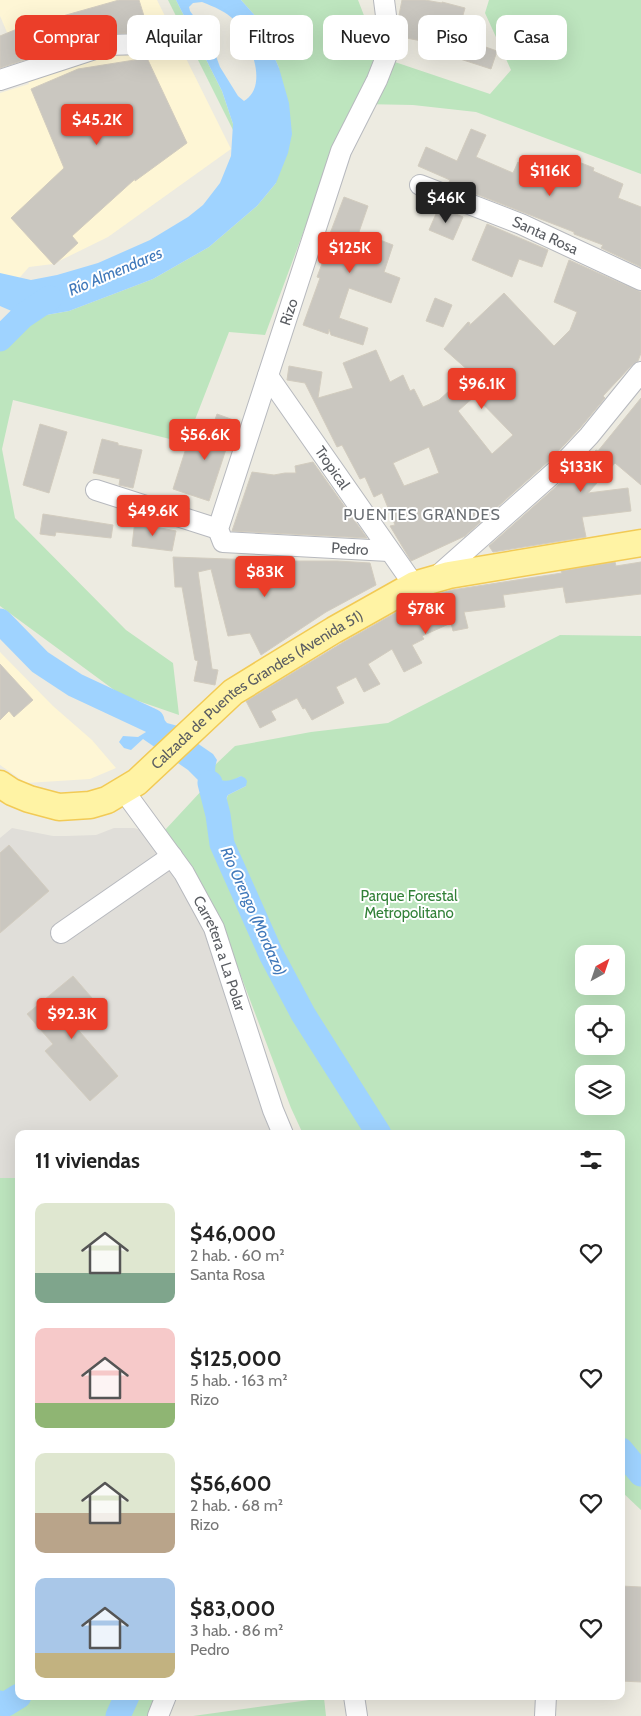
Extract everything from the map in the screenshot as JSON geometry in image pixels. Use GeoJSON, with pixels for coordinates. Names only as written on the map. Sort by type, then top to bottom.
{"type":"FeatureCollection","features":[{"type":"Feature","properties":{"kind":"main road","name":"Calzada de Puentes Grandes (Avenida 51)"},"geometry":{"type":"LineString","coordinates":[[0,784],[12,792],[29,799],[59,807],[90,805],[107,800],[131,786],[233,692],[334,630],[424,582],[476,570],[641,543]]}},
{"type":"Feature","properties":{"kind":"street","name":"Rizo"},"geometry":{"type":"LineString","coordinates":[[221,536],[268,376],[341,151],[378,80],[390,47],[384,0]]}},
{"type":"Feature","properties":{"kind":"street"},"geometry":{"type":"LineString","coordinates":[[7,78],[107,45],[127,44]]}},
{"type":"Feature","properties":{"kind":"street","name":"Santa Rosa"},"geometry":{"type":"LineString","coordinates":[[420,185],[521,224],[641,280]]}},
{"type":"Feature","properties":{"kind":"street"},"geometry":{"type":"LineString","coordinates":[[424,582],[558,469],[589,436],[641,372]]}},
{"type":"Feature","properties":{"kind":"street","name":"Tropical"},"geometry":{"type":"LineString","coordinates":[[268,376],[389,551],[424,582]]}},
{"type":"Feature","properties":{"kind":"street","name":"Pedro"},"geometry":{"type":"LineString","coordinates":[[96,490],[221,536],[389,551]]}},
{"type":"Feature","properties":{"kind":"street","name":"Carretera a La Polar"},"geometry":{"type":"LineString","coordinates":[[131,786],[172,856],[184,872],[214,928],[273,1110],[281,1130]]}},
{"type":"Feature","properties":{"kind":"street"},"geometry":{"type":"LineString","coordinates":[[61,933],[172,856]]}},
{"type":"Feature","properties":{"kind":"street"},"geometry":{"type":"LineString","coordinates":[[158,1716],[164,1700]]}},
{"type":"Feature","properties":{"kind":"street"},"geometry":{"type":"LineString","coordinates":[[355,1700],[357,1716]]}},
{"type":"Feature","properties":{"kind":"street"},"geometry":{"type":"LineString","coordinates":[[545,1716],[546,1700]]}},
{"type":"Feature","properties":{"kind":"shaded area"},"geometry":{"type":"Polygon","coordinates":[[[0,0],[157,0],[164,15],[127,15],[127,60],[187,60],[231,149],[108,237],[53,264],[29,267],[0,300],[0,93],[29,84],[19,60],[117,60],[117,15],[15,15],[15,51],[0,16],[0,0]]]}},
{"type":"Feature","properties":{"kind":"shaded area"},"geometry":{"type":"Polygon","coordinates":[[[0,652],[53,706],[92,740],[116,768],[90,779],[26,783],[0,765],[0,652]]]}},
{"type":"Feature","properties":{"kind":"shaded area"},"geometry":{"type":"Polygon","coordinates":[[[12,828],[53,836],[96,835],[114,828],[134,828],[155,834],[184,873],[281,1130],[15,1130],[15,1179],[0,1179],[0,838],[12,828]]]}},
{"type":"Feature","properties":{"kind":"green space"},"geometry":{"type":"Polygon","coordinates":[[[168,0],[176,0],[184,15],[176,15],[168,0]]]}},
{"type":"Feature","properties":{"kind":"green space"},"geometry":{"type":"Polygon","coordinates":[[[241,0],[358,0],[364,15],[323,15],[323,60],[389,60],[490,94],[511,70],[506,60],[567,60],[567,15],[496,15],[496,37],[485,13],[489,0],[641,0],[641,174],[476,112],[413,105],[361,104],[335,147],[265,335],[229,332],[186,443],[13,400],[2,449],[15,518],[126,630],[173,663],[179,715],[121,695],[0,606],[0,350],[35,317],[69,311],[153,279],[209,247],[257,206],[276,183],[279,68],[276,60],[313,60],[313,15],[254,15],[241,0]]]}},
{"type":"Feature","properties":{"kind":"green space"},"geometry":{"type":"Polygon","coordinates":[[[198,60],[206,60],[222,91],[233,124],[233,130],[198,60]]]}},
{"type":"Feature","properties":{"kind":"green space","name":"Parque Forestal Metropolitano"},"geometry":{"type":"Polygon","coordinates":[[[560,635],[641,636],[641,1510],[625,1495],[625,1130],[301,1130],[291,1108],[222,926],[165,830],[204,788],[209,797],[224,806],[228,795],[246,786],[241,776],[232,781],[223,781],[216,777],[214,772],[215,765],[235,746],[311,732],[388,723],[560,635]]]}},
{"type":"Feature","properties":{"kind":"green space"},"geometry":{"type":"Polygon","coordinates":[[[0,1178],[15,1178],[15,1700],[164,1700],[158,1716],[0,1716],[0,1178]]]}},
{"type":"Feature","properties":{"kind":"green space"},"geometry":{"type":"Polygon","coordinates":[[[309,1700],[324,1700],[326,1716],[193,1716],[309,1700]]]}},
{"type":"Feature","properties":{"kind":"water"},"geometry":{"type":"Polygon","coordinates":[[[176,0],[241,0],[254,15],[230,15],[230,17],[224,12],[202,2],[193,3],[189,7],[193,15],[184,15],[176,0]]]}},
{"type":"Feature","properties":{"kind":"water"},"geometry":{"type":"Polygon","coordinates":[[[206,60],[217,60],[238,96],[244,101],[252,94],[256,85],[254,60],[276,60],[289,103],[292,134],[288,153],[276,183],[257,206],[209,247],[153,279],[69,311],[35,317],[23,316],[0,306],[0,273],[31,280],[57,275],[98,263],[150,240],[188,217],[203,205],[220,183],[231,156],[233,124],[222,91],[206,60]]]}},
{"type":"Feature","properties":{"kind":"water"},"geometry":{"type":"Polygon","coordinates":[[[127,699],[155,709],[167,723],[185,728],[197,743],[213,754],[217,760],[215,773],[220,780],[235,779],[241,776],[245,778],[247,781],[246,786],[228,795],[218,815],[198,780],[188,770],[143,739],[131,750],[124,748],[119,742],[123,736],[138,737],[146,732],[146,728],[140,726],[135,719],[121,716],[127,699]]]}},
{"type":"Feature","properties":{"kind":"building"},"geometry":{"type":"Polygon","coordinates":[[[119,0],[139,0],[144,15],[127,15],[127,33],[117,33],[117,15],[66,15],[119,0]]]}},
{"type":"Feature","properties":{"kind":"building"},"geometry":{"type":"Polygon","coordinates":[[[402,0],[442,2],[465,8],[463,15],[418,15],[418,40],[408,38],[408,15],[399,15],[402,0]]]}},
{"type":"Feature","properties":{"kind":"building"},"geometry":{"type":"Polygon","coordinates":[[[15,30],[15,60],[24,60],[0,68],[0,36],[15,30]]]}},
{"type":"Feature","properties":{"kind":"building"},"geometry":{"type":"Polygon","coordinates":[[[486,47],[496,51],[491,69],[463,60],[486,60],[486,47]]]}},
{"type":"Feature","properties":{"kind":"building"},"geometry":{"type":"Polygon","coordinates":[[[134,60],[148,60],[187,143],[135,181],[135,179],[72,236],[78,243],[54,265],[11,218],[64,168],[31,89],[78,69],[134,60]]]}},
{"type":"Feature","properties":{"kind":"building"},"geometry":{"type":"Polygon","coordinates":[[[471,129],[486,135],[476,157],[513,173],[518,162],[562,182],[571,159],[594,168],[593,171],[623,184],[618,198],[641,207],[641,267],[601,248],[603,245],[463,189],[449,182],[450,180],[418,166],[426,147],[457,161],[471,129]]]}},
{"type":"Feature","properties":{"kind":"building"},"geometry":{"type":"Polygon","coordinates":[[[344,197],[368,206],[359,232],[393,245],[384,272],[400,278],[391,303],[349,288],[339,318],[368,328],[363,345],[331,335],[329,329],[328,334],[303,325],[320,278],[317,277],[329,245],[326,244],[344,197]]]}},
{"type":"Feature","properties":{"kind":"building"},"geometry":{"type":"Polygon","coordinates":[[[439,207],[463,217],[453,240],[429,230],[439,207]]]}},
{"type":"Feature","properties":{"kind":"building"},"geometry":{"type":"Polygon","coordinates":[[[487,224],[548,250],[542,267],[519,259],[512,277],[472,260],[487,224]]]}},
{"type":"Feature","properties":{"kind":"building"},"geometry":{"type":"Polygon","coordinates":[[[569,260],[641,292],[641,353],[638,361],[603,396],[605,398],[550,460],[465,536],[411,561],[390,526],[395,525],[382,493],[374,497],[365,477],[360,479],[342,445],[337,447],[305,383],[287,380],[289,366],[322,372],[318,398],[353,388],[343,363],[376,350],[390,382],[403,375],[410,391],[414,389],[423,407],[439,400],[470,372],[444,349],[468,322],[470,323],[469,326],[504,293],[554,346],[570,330],[577,312],[554,302],[569,260]],[[475,396],[458,411],[492,454],[513,435],[475,396]],[[429,447],[393,463],[404,486],[439,473],[429,447]]]}},
{"type":"Feature","properties":{"kind":"building"},"geometry":{"type":"Polygon","coordinates":[[[435,298],[452,305],[443,327],[426,321],[435,298]]]}},
{"type":"Feature","properties":{"kind":"building"},"geometry":{"type":"Polygon","coordinates":[[[641,398],[641,485],[615,463],[588,493],[628,488],[631,511],[582,517],[586,537],[493,552],[489,546],[558,485],[567,478],[569,481],[596,450],[598,451],[641,398]]]}},
{"type":"Feature","properties":{"kind":"building"},"geometry":{"type":"Polygon","coordinates":[[[217,414],[239,422],[233,438],[230,437],[209,501],[173,489],[188,442],[205,448],[217,414]]]}},
{"type":"Feature","properties":{"kind":"building"},"geometry":{"type":"Polygon","coordinates":[[[40,424],[67,432],[49,493],[23,485],[40,424]]]}},
{"type":"Feature","properties":{"kind":"building"},"geometry":{"type":"Polygon","coordinates":[[[102,439],[118,443],[118,445],[142,450],[133,488],[119,485],[120,479],[93,473],[102,439]]]}},
{"type":"Feature","properties":{"kind":"building"},"geometry":{"type":"Polygon","coordinates":[[[313,462],[367,538],[232,531],[252,472],[274,475],[296,473],[295,466],[313,462]]]}},
{"type":"Feature","properties":{"kind":"building"},"geometry":{"type":"Polygon","coordinates":[[[43,514],[113,525],[111,538],[56,532],[55,536],[40,534],[43,514]]]}},
{"type":"Feature","properties":{"kind":"building"},"geometry":{"type":"Polygon","coordinates":[[[135,520],[151,521],[150,526],[176,531],[172,551],[132,546],[135,520]]]}},
{"type":"Feature","properties":{"kind":"building"},"geometry":{"type":"Polygon","coordinates":[[[173,557],[370,563],[376,585],[326,612],[261,655],[250,633],[228,636],[211,569],[198,572],[212,669],[218,670],[215,685],[194,681],[198,661],[195,660],[182,587],[175,587],[173,557]]]}},
{"type":"Feature","properties":{"kind":"building"},"geometry":{"type":"Polygon","coordinates":[[[615,562],[616,566],[641,562],[641,594],[566,603],[563,587],[503,595],[505,607],[464,612],[468,628],[453,631],[451,623],[422,636],[424,639],[412,645],[422,663],[404,672],[392,649],[368,664],[380,684],[364,692],[356,677],[336,687],[344,703],[312,720],[297,698],[271,711],[276,720],[260,728],[246,701],[420,599],[452,590],[562,573],[561,571],[615,562]]]}},
{"type":"Feature","properties":{"kind":"building"},"geometry":{"type":"Polygon","coordinates":[[[0,664],[33,700],[14,717],[9,711],[0,720],[0,664]]]}},
{"type":"Feature","properties":{"kind":"building"},"geometry":{"type":"Polygon","coordinates":[[[9,845],[49,891],[0,933],[0,853],[9,845]]]}},
{"type":"Feature","properties":{"kind":"building"},"geometry":{"type":"Polygon","coordinates":[[[73,976],[92,998],[68,1018],[118,1076],[90,1101],[45,1051],[53,1044],[27,1014],[73,976]]]}},
{"type":"Feature","properties":{"kind":"building"},"geometry":{"type":"Polygon","coordinates":[[[625,1586],[641,1587],[641,1682],[625,1681],[625,1586]]]}},
{"type":"Feature","properties":{"kind":"waterway","name":"Río Orengo (Mordazo)"},"geometry":{"type":"LineString","coordinates":[[0,339],[23,316],[50,298]]}},
{"type":"Feature","properties":{"kind":"waterway","name":"Río Orengo (Mordazo)"},"geometry":{"type":"LineString","coordinates":[[0,621],[40,662],[75,685],[152,721]]}},
{"type":"Feature","properties":{"kind":"waterway","name":"Río Orengo (Mordazo)"},"geometry":{"type":"LineString","coordinates":[[210,783],[218,815],[222,844],[271,954],[303,1014],[376,1130]]}},
{"type":"Feature","properties":{"kind":"waterway","name":"Río Orengo (Mordazo)"},"geometry":{"type":"LineString","coordinates":[[625,1455],[641,1474]]}},
{"type":"Feature","properties":{"kind":"waterway","name":"Río Almendares"},"geometry":{"type":"LineString","coordinates":[[0,1703],[6,1704],[15,1698]]}},
{"type":"Feature","properties":{"kind":"waterway","name":"Río Almendares"},"geometry":{"type":"LineString","coordinates":[[118,1716],[125,1700]]}},
{"type":"Feature","properties":{"kind":"district","name":"PUENTES GRANDES"},"geometry":{"type":"Point","coordinates":[422,514]}}]}
